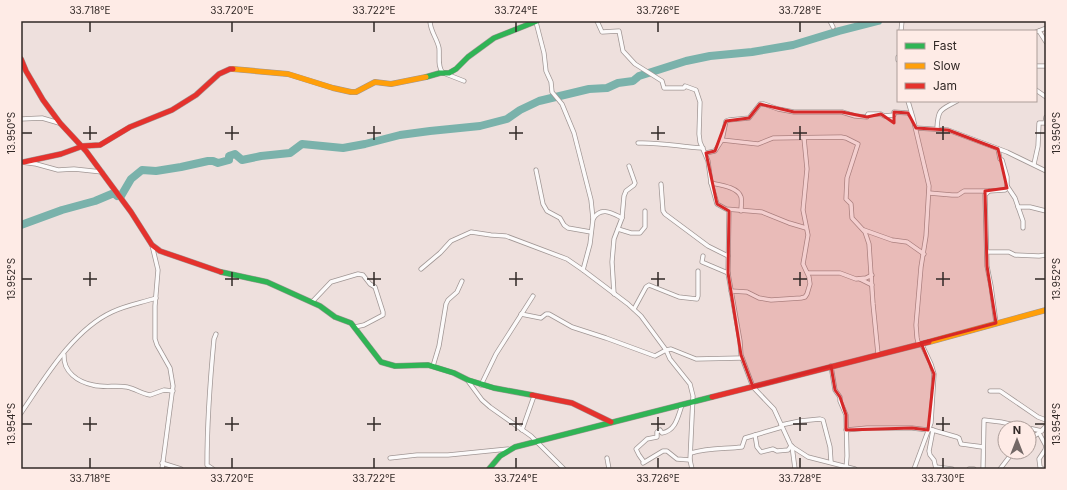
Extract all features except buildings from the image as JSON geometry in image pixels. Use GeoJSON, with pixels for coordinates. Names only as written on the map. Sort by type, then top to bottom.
{"type":"FeatureCollection","features":[{"type":"Feature","properties":{"kind":"street"},"geometry":{"type":"LineString","coordinates":[[430,21],[431,31],[438,46],[440,69],[445,73],[464,81]]}},
{"type":"Feature","properties":{"kind":"street"},"geometry":{"type":"LineString","coordinates":[[22,162],[61,154],[83,146],[100,145],[130,127],[172,110],[196,95],[219,74],[230,70],[240,69],[288,74],[333,88],[356,92],[375,82],[391,84],[417,80],[453,71],[494,38],[536,21],[544,53],[546,71],[551,82],[552,92],[562,104],[574,133],[591,200],[593,220],[583,270]]}},
{"type":"Feature","properties":{"kind":"street"},"geometry":{"type":"LineString","coordinates":[[597,21],[602,32],[619,31],[623,51],[634,64],[662,81],[664,88],[684,88],[685,86],[696,90],[700,110],[699,134],[708,161],[711,183],[718,204],[722,208],[729,210],[762,212],[806,228]]}},
{"type":"Feature","properties":{"kind":"street"},"geometry":{"type":"LineString","coordinates":[[830,21],[833,27]]}},
{"type":"Feature","properties":{"kind":"street"},"geometry":{"type":"LineString","coordinates":[[1046,28],[1038,31],[1046,42]]}},
{"type":"Feature","properties":{"kind":"street"},"geometry":{"type":"LineString","coordinates":[[21,60],[36,91],[60,123],[83,146],[152,245],[160,251],[229,274],[268,282],[320,306],[335,317],[351,323],[381,362],[395,366],[423,364],[433,366],[454,373],[468,380],[508,392],[572,403],[611,422]]}},
{"type":"Feature","properties":{"kind":"street"},"geometry":{"type":"LineString","coordinates":[[1037,91],[1046,97]]}},
{"type":"Feature","properties":{"kind":"street"},"geometry":{"type":"LineString","coordinates":[[908,102],[927,176],[929,193],[926,236],[916,325],[917,340],[923,348],[934,374],[929,451],[936,468],[952,469]]}},
{"type":"Feature","properties":{"kind":"street"},"geometry":{"type":"LineString","coordinates":[[937,128],[940,111],[955,102]]}},
{"type":"Feature","properties":{"kind":"street"},"geometry":{"type":"LineString","coordinates":[[706,153],[715,151],[722,140],[726,121],[749,118],[760,104],[794,112],[842,112],[855,116],[867,117],[868,114],[894,116],[894,112],[908,113],[913,118]]}},
{"type":"Feature","properties":{"kind":"street"},"geometry":{"type":"LineString","coordinates":[[1034,164],[1038,146],[1039,123],[1045,123],[1046,117]]}},
{"type":"Feature","properties":{"kind":"street"},"geometry":{"type":"LineString","coordinates":[[21,119],[42,118],[60,123]]}},
{"type":"Feature","properties":{"kind":"street"},"geometry":{"type":"LineString","coordinates":[[916,128],[937,128],[958,133],[1034,164],[1046,171]]}},
{"type":"Feature","properties":{"kind":"street"},"geometry":{"type":"LineString","coordinates":[[722,140],[750,144],[763,142],[773,138],[841,137],[858,144],[859,146],[855,150],[847,178],[846,199],[851,204],[854,221],[869,233],[911,244],[924,254]]}},
{"type":"Feature","properties":{"kind":"street"},"geometry":{"type":"LineString","coordinates":[[731,291],[747,292],[765,300],[805,297],[809,289],[808,272],[803,264],[807,242],[803,210],[807,169],[804,138]]}},
{"type":"Feature","properties":{"kind":"street"},"geometry":{"type":"LineString","coordinates":[[638,144],[658,143],[703,148]]}},
{"type":"Feature","properties":{"kind":"street"},"geometry":{"type":"LineString","coordinates":[[998,149],[1006,174],[1007,186],[1015,198],[1023,221],[1023,228]]}},
{"type":"Feature","properties":{"kind":"street"},"geometry":{"type":"LineString","coordinates":[[22,162],[58,170],[74,169],[102,172]]}},
{"type":"Feature","properties":{"kind":"street"},"geometry":{"type":"LineString","coordinates":[[614,294],[612,254],[614,239],[622,218],[624,196],[626,191],[633,187],[635,183],[629,166]]}},
{"type":"Feature","properties":{"kind":"street"},"geometry":{"type":"LineString","coordinates":[[536,170],[543,204],[547,211],[560,218],[564,225],[568,228],[591,232]]}},
{"type":"Feature","properties":{"kind":"street"},"geometry":{"type":"LineString","coordinates":[[711,183],[732,188],[739,194],[741,197],[741,211]]}},
{"type":"Feature","properties":{"kind":"street"},"geometry":{"type":"LineString","coordinates":[[661,184],[664,214],[708,246],[728,256]]}},
{"type":"Feature","properties":{"kind":"street"},"geometry":{"type":"LineString","coordinates":[[929,193],[958,195],[969,190],[1005,190],[1007,186]]}},
{"type":"Feature","properties":{"kind":"street"},"geometry":{"type":"LineString","coordinates":[[989,191],[985,195],[987,266],[996,323]]}},
{"type":"Feature","properties":{"kind":"street"},"geometry":{"type":"LineString","coordinates":[[1018,207],[1046,211]]}},
{"type":"Feature","properties":{"kind":"street"},"geometry":{"type":"LineString","coordinates":[[729,210],[728,273],[740,341],[741,355],[753,386],[774,409],[792,446],[795,469]]}},
{"type":"Feature","properties":{"kind":"street"},"geometry":{"type":"LineString","coordinates":[[593,220],[598,213],[606,211],[622,218]]}},
{"type":"Feature","properties":{"kind":"street"},"geometry":{"type":"LineString","coordinates":[[618,229],[632,233],[640,233],[645,227],[645,211]]}},
{"type":"Feature","properties":{"kind":"street"},"geometry":{"type":"LineString","coordinates":[[863,229],[869,244],[878,354]]}},
{"type":"Feature","properties":{"kind":"street"},"geometry":{"type":"LineString","coordinates":[[421,269],[440,253],[451,241],[471,232],[506,236],[567,259],[583,270],[634,309],[643,319],[666,350],[670,359],[690,384],[693,392],[690,460],[692,469]]}},
{"type":"Feature","properties":{"kind":"street"},"geometry":{"type":"LineString","coordinates":[[152,245],[158,270],[155,339],[170,368],[173,381],[173,392],[162,469]]}},
{"type":"Feature","properties":{"kind":"street"},"geometry":{"type":"LineString","coordinates":[[987,252],[1009,252],[1018,255],[1046,255]]}},
{"type":"Feature","properties":{"kind":"street"},"geometry":{"type":"LineString","coordinates":[[704,256],[702,262],[728,273]]}},
{"type":"Feature","properties":{"kind":"street"},"geometry":{"type":"LineString","coordinates":[[634,309],[646,287],[649,286],[679,297],[697,299],[698,271]]}},
{"type":"Feature","properties":{"kind":"street"},"geometry":{"type":"LineString","coordinates":[[808,272],[840,274],[867,282],[872,285]]}},
{"type":"Feature","properties":{"kind":"street"},"geometry":{"type":"LineString","coordinates":[[312,302],[331,282],[358,274],[363,275],[370,284],[375,287],[383,315],[364,325],[355,327]]}},
{"type":"Feature","properties":{"kind":"street"},"geometry":{"type":"LineString","coordinates":[[856,279],[866,278],[872,275]]}},
{"type":"Feature","properties":{"kind":"street"},"geometry":{"type":"LineString","coordinates":[[433,366],[439,346],[446,304],[448,300],[457,292],[462,281]]}},
{"type":"Feature","properties":{"kind":"street"},"geometry":{"type":"LineString","coordinates":[[481,384],[496,354],[533,296]]}},
{"type":"Feature","properties":{"kind":"street"},"geometry":{"type":"LineString","coordinates":[[21,413],[80,334],[100,319],[129,305],[156,298]]}},
{"type":"Feature","properties":{"kind":"street"},"geometry":{"type":"LineString","coordinates":[[390,458],[417,455],[448,455],[510,449],[536,441],[920,344],[1046,310]]}},
{"type":"Feature","properties":{"kind":"street"},"geometry":{"type":"LineString","coordinates":[[521,314],[541,318],[546,314],[549,314],[572,327],[606,338],[652,356],[672,349],[696,359],[742,358]]}},
{"type":"Feature","properties":{"kind":"street"},"geometry":{"type":"LineString","coordinates":[[212,469],[207,465],[207,441],[210,378],[214,339],[216,334]]}},
{"type":"Feature","properties":{"kind":"street"},"geometry":{"type":"LineString","coordinates":[[64,354],[65,366],[68,371],[89,384],[97,386],[126,387],[150,396],[164,390],[173,392]]}},
{"type":"Feature","properties":{"kind":"street"},"geometry":{"type":"LineString","coordinates":[[831,366],[834,390],[840,396],[840,401],[846,415],[846,468]]}},
{"type":"Feature","properties":{"kind":"street"},"geometry":{"type":"LineString","coordinates":[[468,380],[482,400],[531,436],[564,469]]}},
{"type":"Feature","properties":{"kind":"street"},"geometry":{"type":"LineString","coordinates":[[990,390],[1000,391],[1038,417],[1046,420]]}},
{"type":"Feature","properties":{"kind":"street"},"geometry":{"type":"LineString","coordinates":[[522,430],[534,396]]}},
{"type":"Feature","properties":{"kind":"street"},"geometry":{"type":"LineString","coordinates":[[682,405],[673,427],[665,433],[662,433],[660,430],[657,432],[658,436],[647,439],[636,449],[644,463],[663,451],[677,459],[690,460]]}},
{"type":"Feature","properties":{"kind":"street"},"geometry":{"type":"LineString","coordinates":[[691,453],[704,449],[722,450],[742,447],[745,438],[800,421],[820,419],[823,420],[830,447],[831,462]]}},
{"type":"Feature","properties":{"kind":"street"},"geometry":{"type":"LineString","coordinates":[[983,469],[984,420],[1001,422],[1040,432]]}},
{"type":"Feature","properties":{"kind":"street"},"geometry":{"type":"LineString","coordinates":[[1037,434],[1046,426]]}},
{"type":"Feature","properties":{"kind":"street"},"geometry":{"type":"LineString","coordinates":[[846,430],[867,428],[912,428],[930,430],[957,437],[959,438],[961,444],[973,447],[983,447]]}},
{"type":"Feature","properties":{"kind":"street"},"geometry":{"type":"LineString","coordinates":[[915,468],[930,430]]}},
{"type":"Feature","properties":{"kind":"street"},"geometry":{"type":"LineString","coordinates":[[1040,432],[1046,446],[1038,462],[1040,467],[1043,469]]}},
{"type":"Feature","properties":{"kind":"street"},"geometry":{"type":"LineString","coordinates":[[755,436],[757,447],[761,452],[773,449],[777,451],[788,450],[792,446]]}},
{"type":"Feature","properties":{"kind":"street"},"geometry":{"type":"LineString","coordinates":[[792,446],[808,457],[831,462],[846,468],[855,469]]}},
{"type":"Feature","properties":{"kind":"street"},"geometry":{"type":"LineString","coordinates":[[489,469],[499,456],[510,449]]}},
{"type":"Feature","properties":{"kind":"street"},"geometry":{"type":"LineString","coordinates":[[607,458],[609,469]]}},
{"type":"Feature","properties":{"kind":"street"},"geometry":{"type":"LineString","coordinates":[[1000,469],[1007,460]]}},
{"type":"Feature","properties":{"kind":"street"},"geometry":{"type":"LineString","coordinates":[[162,463],[181,469]]}},
{"type":"Feature","properties":{"kind":"street"},"geometry":{"type":"LineString","coordinates":[[969,469],[974,469]]}},
{"type":"Feature","properties":{"kind":"highlighted area"},"geometry":{"type":"Polygon","coordinates":[[[760,104],[794,112],[842,112],[867,117],[881,114],[894,123],[894,112],[908,113],[916,128],[948,130],[998,149],[1007,188],[985,191],[987,266],[996,323],[921,343],[934,374],[928,430],[912,428],[846,430],[846,415],[840,397],[835,390],[831,366],[753,387],[741,355],[728,273],[729,211],[717,204],[706,153],[715,151],[726,121],[749,118],[760,104]]]}},
{"type":"Feature","properties":{"kind":"waterway"},"geometry":{"type":"LineString","coordinates":[[121,196],[131,179],[142,170],[156,171],[208,161],[218,163],[229,160],[229,156],[235,154],[242,160],[261,156],[290,153],[302,144],[343,148],[400,135],[480,126],[507,119],[520,110],[539,101],[589,89],[607,88],[618,83],[633,81],[639,76],[686,61],[710,56],[752,52],[793,45],[878,21]]}},
{"type":"Feature","properties":{"kind":"waterway"},"geometry":{"type":"LineString","coordinates":[[21,225],[62,210],[95,201],[114,193],[117,196]]}},
{"type":"Feature","properties":{"kind":"traffic: fast"},"geometry":{"type":"LineString","coordinates":[[426,77],[440,73],[449,73],[494,38],[537,21]]}},
{"type":"Feature","properties":{"kind":"traffic: fast"},"geometry":{"type":"LineString","coordinates":[[221,272],[267,282],[320,306],[335,317],[351,323],[381,362],[395,366],[428,365],[494,388],[532,395]]}},
{"type":"Feature","properties":{"kind":"traffic: fast"},"geometry":{"type":"LineString","coordinates":[[489,469],[500,456],[515,447],[712,397]]}},
{"type":"Feature","properties":{"kind":"traffic: slow"},"geometry":{"type":"LineString","coordinates":[[233,69],[288,74],[351,92],[356,92],[375,82],[391,84],[426,77]]}},
{"type":"Feature","properties":{"kind":"traffic: slow"},"geometry":{"type":"LineString","coordinates":[[929,342],[1046,310]]}},
{"type":"Feature","properties":{"kind":"traffic: jam"},"geometry":{"type":"LineString","coordinates":[[21,59],[26,71],[43,100],[60,123],[86,151],[131,212],[152,245],[160,251],[221,272]]}},
{"type":"Feature","properties":{"kind":"traffic: jam"},"geometry":{"type":"LineString","coordinates":[[24,162],[61,154],[83,146],[100,145],[130,127],[172,110],[196,95],[219,74],[233,69]]}},
{"type":"Feature","properties":{"kind":"traffic: jam"},"geometry":{"type":"LineString","coordinates":[[712,397],[929,342]]}},
{"type":"Feature","properties":{"kind":"traffic: jam"},"geometry":{"type":"LineString","coordinates":[[532,395],[572,403],[611,422]]}}]}
